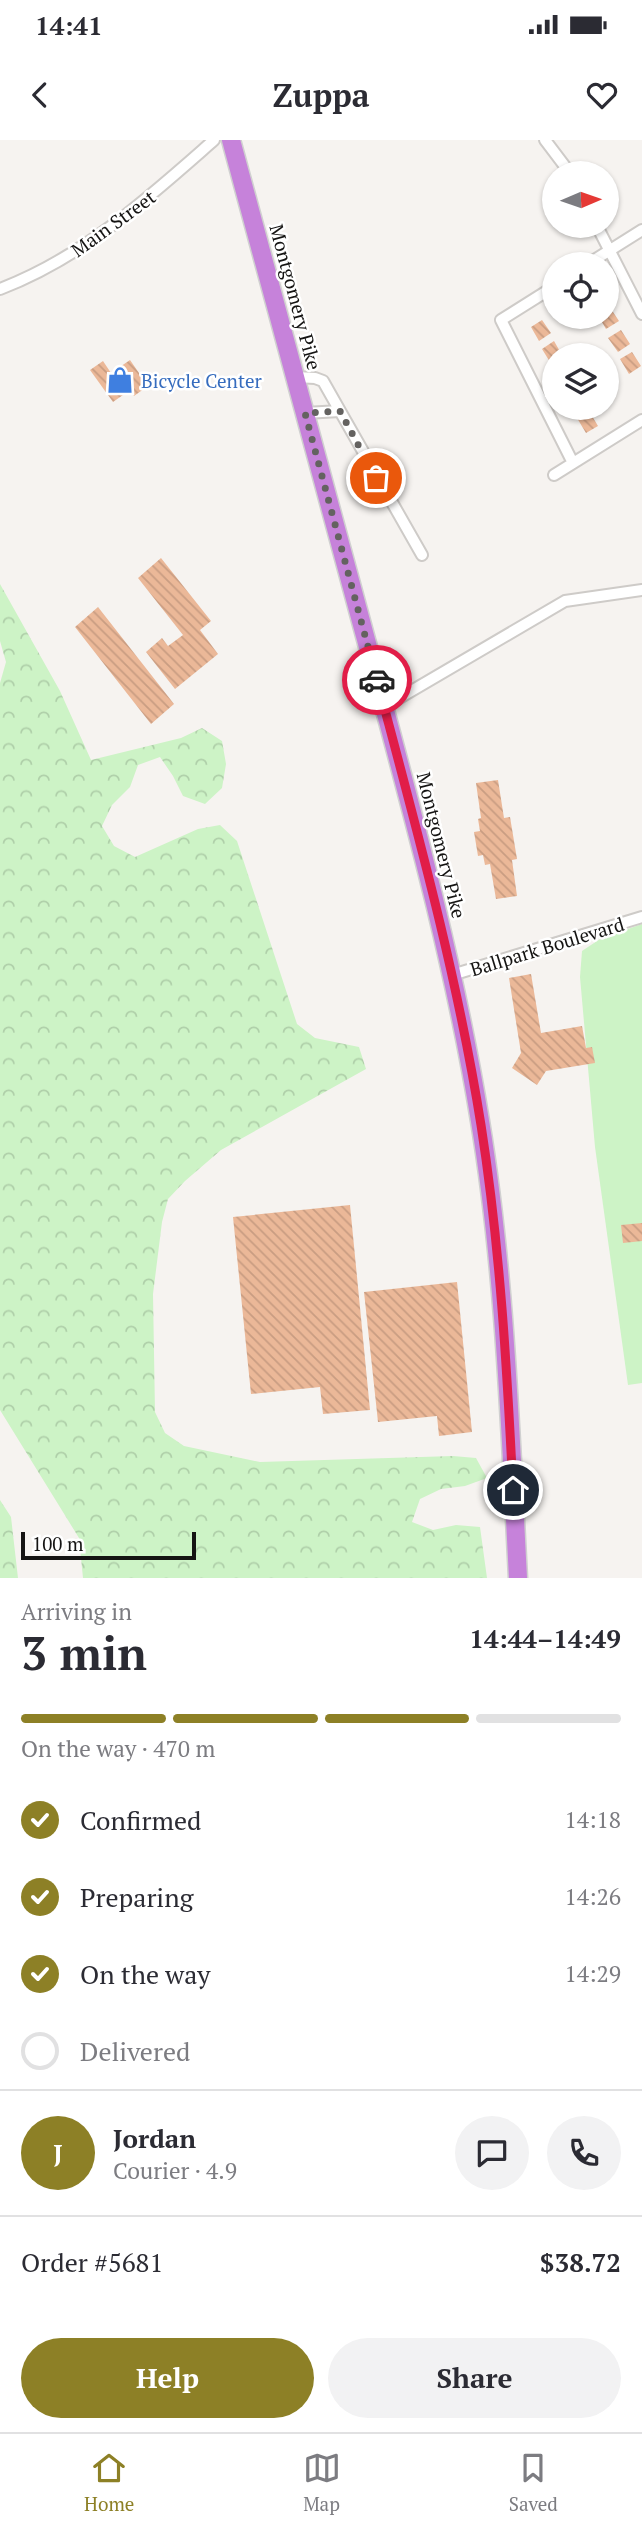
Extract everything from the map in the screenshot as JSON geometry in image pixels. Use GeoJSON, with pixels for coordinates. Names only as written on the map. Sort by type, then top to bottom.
{"type":"FeatureCollection","features":[{"type":"Feature","properties":{"kind":"highway","name":"Montgomery Pike"},"geometry":{"type":"LineString","coordinates":[[231,140],[425,857],[452,975],[480,1122],[494,1220],[504,1334],[518,1578]]}},
{"type":"Feature","properties":{"kind":"street","name":"Main Street"},"geometry":{"type":"LineString","coordinates":[[0,289],[31,277],[104,233],[135,210],[214,140]]}},
{"type":"Feature","properties":{"kind":"street"},"geometry":{"type":"LineString","coordinates":[[545,140],[561,161]]}},
{"type":"Feature","properties":{"kind":"street"},"geometry":{"type":"LineString","coordinates":[[607,252],[642,230]]}},
{"type":"Feature","properties":{"kind":"street"},"geometry":{"type":"LineString","coordinates":[[604,238],[642,314]]}},
{"type":"Feature","properties":{"kind":"street"},"geometry":{"type":"LineString","coordinates":[[542,294],[501,320],[573,463]]}},
{"type":"Feature","properties":{"kind":"street"},"geometry":{"type":"LineString","coordinates":[[295,377],[323,381],[422,555]]}},
{"type":"Feature","properties":{"kind":"street"},"geometry":{"type":"LineString","coordinates":[[305,413],[340,411]]}},
{"type":"Feature","properties":{"kind":"street"},"geometry":{"type":"LineString","coordinates":[[554,475],[642,420]]}},
{"type":"Feature","properties":{"kind":"street"},"geometry":{"type":"LineString","coordinates":[[384,708],[565,601],[642,590]]}},
{"type":"Feature","properties":{"kind":"street","name":"Ballpark Boulevard"},"geometry":{"type":"LineString","coordinates":[[452,975],[642,917]]}},
{"type":"Feature","properties":{"kind":"green space"},"geometry":{"type":"Polygon","coordinates":[[[0,584],[60,691],[91,760],[181,738],[202,728],[222,741],[226,764],[222,788],[205,804],[183,796],[160,757],[138,765],[130,787],[112,805],[102,826],[114,846],[135,857],[198,829],[220,825],[237,841],[297,1024],[315,1038],[359,1047],[366,1069],[221,1150],[168,1199],[162,1222],[153,1294],[155,1412],[165,1433],[184,1446],[260,1462],[453,1456],[476,1458],[487,1478],[465,1486],[441,1489],[420,1499],[412,1522],[433,1530],[456,1525],[480,1527],[487,1578],[83,1578],[79,1538],[0,1410],[0,683],[6,662],[0,641],[0,584]]]}},
{"type":"Feature","properties":{"kind":"green space"},"geometry":{"type":"Polygon","coordinates":[[[642,924],[642,1383],[628,1385],[595,1147],[580,977],[582,951],[600,939],[642,924]]]}},
{"type":"Feature","properties":{"kind":"green space"},"geometry":{"type":"Polygon","coordinates":[[[0,1500],[11,1517],[18,1578],[0,1578],[0,1500]]]}},
{"type":"Feature","properties":{"kind":"building"},"geometry":{"type":"Polygon","coordinates":[[[542,320],[542,329],[548,329],[551,333],[539,341],[531,327],[542,320]]]}},
{"type":"Feature","properties":{"kind":"building"},"geometry":{"type":"Polygon","coordinates":[[[621,330],[630,344],[619,351],[619,343],[612,343],[608,338],[621,330]]]}},
{"type":"Feature","properties":{"kind":"building"},"geometry":{"type":"Polygon","coordinates":[[[632,352],[641,366],[629,374],[620,359],[632,352]]]}},
{"type":"Feature","properties":{"kind":"building","name":"Bicycle Center"},"geometry":{"type":"Polygon","coordinates":[[[130,360],[148,386],[134,396],[130,390],[113,402],[90,370],[103,361],[111,373],[130,360]]]}},
{"type":"Feature","properties":{"kind":"building"},"geometry":{"type":"Polygon","coordinates":[[[578,420],[594,420],[598,426],[586,433],[578,420]]]}},
{"type":"Feature","properties":{"kind":"building"},"geometry":{"type":"Polygon","coordinates":[[[161,558],[211,621],[200,630],[218,654],[175,689],[146,652],[162,638],[168,646],[183,635],[138,578],[161,558]]]}},
{"type":"Feature","properties":{"kind":"building"},"geometry":{"type":"Polygon","coordinates":[[[98,607],[174,704],[151,724],[75,627],[98,607]]]}},
{"type":"Feature","properties":{"kind":"building"},"geometry":{"type":"Polygon","coordinates":[[[498,780],[504,818],[510,817],[517,859],[512,860],[517,896],[496,899],[490,864],[485,865],[483,855],[478,856],[474,832],[480,831],[478,819],[481,818],[476,783],[498,780]]]}},
{"type":"Feature","properties":{"kind":"building"},"geometry":{"type":"Polygon","coordinates":[[[531,974],[541,1033],[582,1026],[586,1048],[592,1047],[595,1063],[546,1071],[537,1085],[512,1068],[521,1053],[509,978],[531,974]]]}},
{"type":"Feature","properties":{"kind":"building"},"geometry":{"type":"Polygon","coordinates":[[[350,1205],[370,1410],[323,1414],[320,1387],[251,1394],[233,1217],[350,1205]]]}},
{"type":"Feature","properties":{"kind":"building"},"geometry":{"type":"Polygon","coordinates":[[[642,1223],[642,1241],[623,1243],[621,1225],[642,1223]]]}},
{"type":"Feature","properties":{"kind":"building"},"geometry":{"type":"Polygon","coordinates":[[[457,1282],[472,1432],[439,1436],[437,1416],[378,1422],[364,1292],[457,1282]]]}},
{"type":"Feature","properties":{"kind":"way so far"},"geometry":{"type":"LineString","coordinates":[[376,478],[340,411],[305,413],[377,680]]}},
{"type":"Feature","properties":{"kind":"place","name":"Bicycle Center"},"geometry":{"type":"Point","coordinates":[120,380]}},
{"type":"Feature","properties":{"kind":"route"},"geometry":{"type":"LineString","coordinates":[[377,680],[438,911],[480,1122],[494,1220],[513,1490]]}}]}
